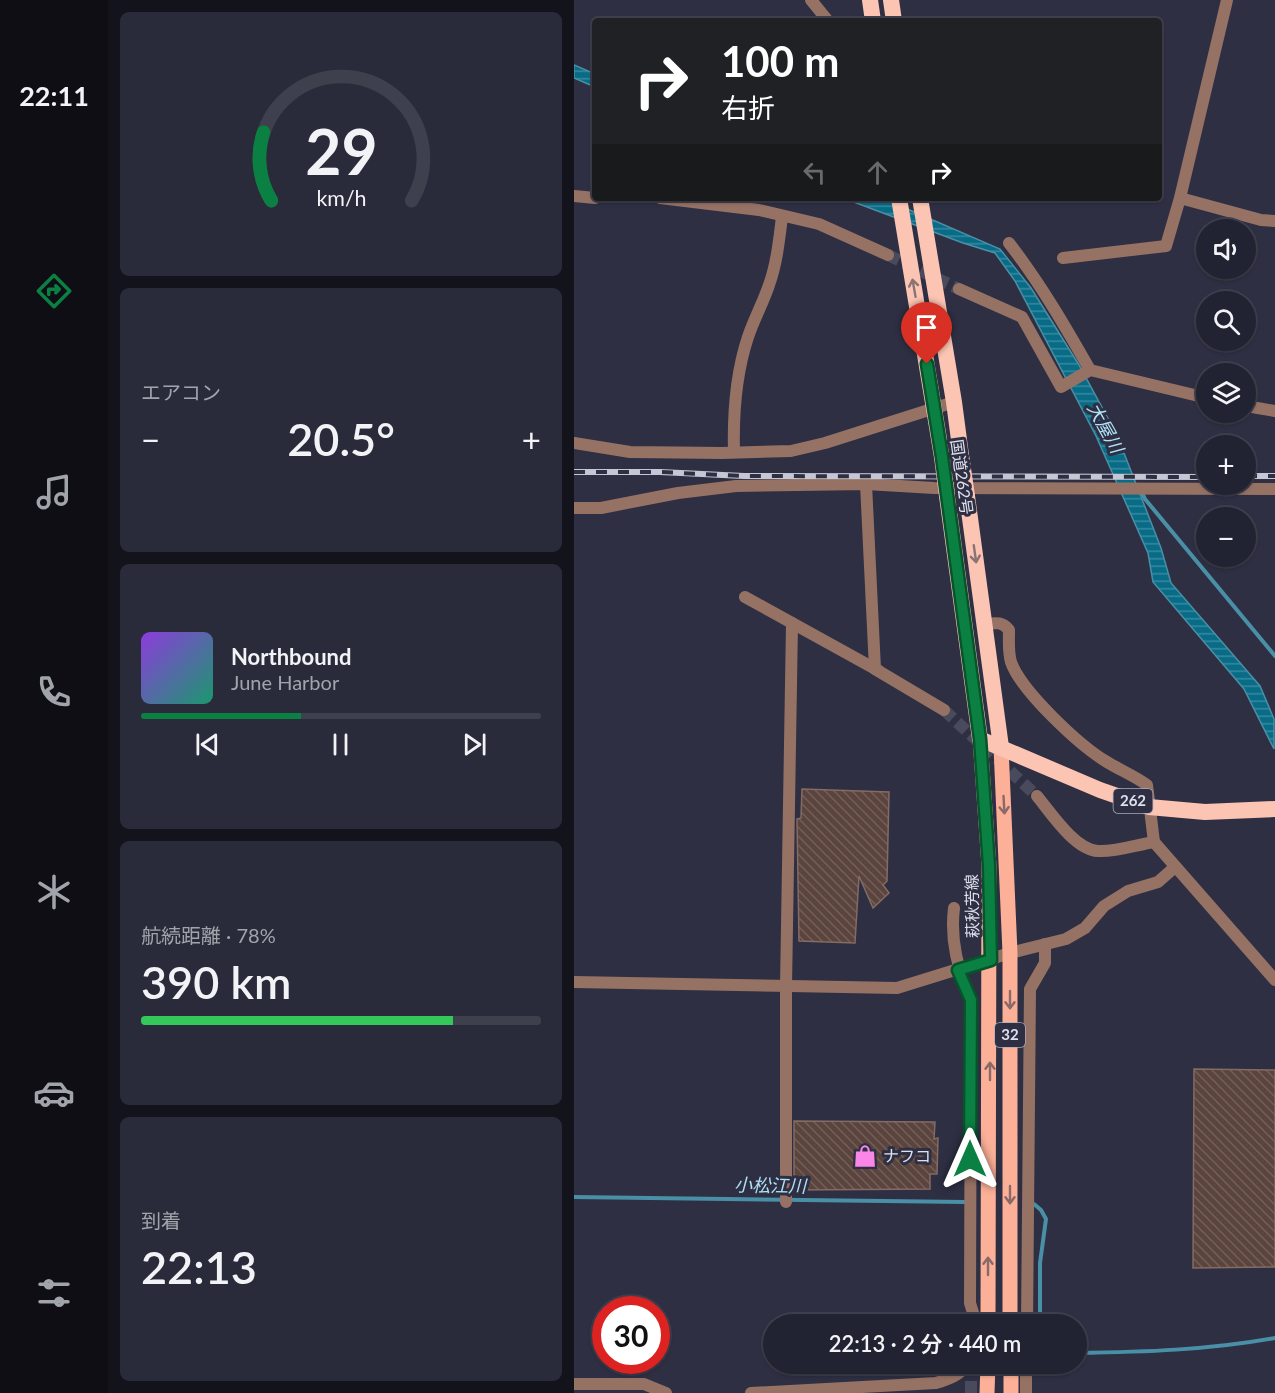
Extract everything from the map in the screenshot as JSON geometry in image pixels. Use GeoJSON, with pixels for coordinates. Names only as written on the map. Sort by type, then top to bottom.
{"type":"FeatureCollection","features":[{"type":"Feature","properties":{"kind":"highway"},"geometry":{"type":"LineString","coordinates":[[870,0],[873,18]]}},
{"type":"Feature","properties":{"kind":"highway"},"geometry":{"type":"LineString","coordinates":[[891,0],[894,18]]}},
{"type":"Feature","properties":{"kind":"highway","name":"国道262号"},"geometry":{"type":"LineString","coordinates":[[900,201],[942,457],[980,739]]}},
{"type":"Feature","properties":{"kind":"highway","name":"国道262号"},"geometry":{"type":"LineString","coordinates":[[920,201],[954,402],[1001,747]]}},
{"type":"Feature","properties":{"kind":"highway","name":"262"},"geometry":{"type":"LineString","coordinates":[[980,739],[1100,790],[1149,807],[1205,812],[1274,809]]}},
{"type":"Feature","properties":{"kind":"main road","name":"萩秋芳線"},"geometry":{"type":"LineString","coordinates":[[980,739],[989,866],[991,960],[988,1314]]}},
{"type":"Feature","properties":{"kind":"main road","name":"32"},"geometry":{"type":"LineString","coordinates":[[1001,747],[1010,953],[1010,1314]]}},
{"type":"Feature","properties":{"kind":"main road"},"geometry":{"type":"LineString","coordinates":[[987,1393],[988,1374]]}},
{"type":"Feature","properties":{"kind":"main road"},"geometry":{"type":"LineString","coordinates":[[1010,1374],[1010,1393]]}},
{"type":"Feature","properties":{"kind":"street"},"geometry":{"type":"LineString","coordinates":[[811,0],[826,18]]}},
{"type":"Feature","properties":{"kind":"street"},"geometry":{"type":"LineString","coordinates":[[1063,258],[1166,246],[1180,198],[1227,0]]}},
{"type":"Feature","properties":{"kind":"street"},"geometry":{"type":"LineString","coordinates":[[574,196],[592,198]]}},
{"type":"Feature","properties":{"kind":"street"},"geometry":{"type":"LineString","coordinates":[[1180,198],[1261,220],[1274,221]]}},
{"type":"Feature","properties":{"kind":"street"},"geometry":{"type":"LineString","coordinates":[[685,201],[759,210],[819,224],[888,255]]}},
{"type":"Feature","properties":{"kind":"street"},"geometry":{"type":"LineString","coordinates":[[734,453],[734,428],[741,366],[748,337],[778,256],[782,217]]}},
{"type":"Feature","properties":{"kind":"street"},"geometry":{"type":"LineString","coordinates":[[1009,243],[1058,312],[1088,370]]}},
{"type":"Feature","properties":{"kind":"street"},"geometry":{"type":"LineString","coordinates":[[959,289],[1022,317],[1061,387],[1088,370],[1196,395]]}},
{"type":"Feature","properties":{"kind":"street"},"geometry":{"type":"LineString","coordinates":[[574,443],[630,452],[791,451],[825,443],[954,402]]}},
{"type":"Feature","properties":{"kind":"street"},"geometry":{"type":"LineString","coordinates":[[1256,408],[1274,411]]}},
{"type":"Feature","properties":{"kind":"street"},"geometry":{"type":"LineString","coordinates":[[866,484],[875,669],[879,671]]}},
{"type":"Feature","properties":{"kind":"street"},"geometry":{"type":"LineString","coordinates":[[574,508],[601,508],[678,493],[736,486],[866,484],[934,488],[1274,489]]}},
{"type":"Feature","properties":{"kind":"street"},"geometry":{"type":"LineString","coordinates":[[745,597],[879,671],[944,710]]}},
{"type":"Feature","properties":{"kind":"street"},"geometry":{"type":"LineString","coordinates":[[786,1202],[786,987],[792,623]]}},
{"type":"Feature","properties":{"kind":"street"},"geometry":{"type":"LineString","coordinates":[[984,624],[1000,623],[1009,630],[1008,651],[1015,672],[1051,716],[1106,762],[1147,785],[1154,842],[1274,980]]}},
{"type":"Feature","properties":{"kind":"street"},"geometry":{"type":"LineString","coordinates":[[1037,796],[1074,839],[1084,847],[1096,851],[1112,850],[1154,842]]}},
{"type":"Feature","properties":{"kind":"street"},"geometry":{"type":"LineString","coordinates":[[574,982],[897,988],[1010,953],[1066,939],[1086,928],[1104,906],[1128,891],[1158,882],[1175,867]]}},
{"type":"Feature","properties":{"kind":"street"},"geometry":{"type":"LineString","coordinates":[[954,908],[952,923],[958,970],[971,1000],[970,1303],[973,1314]]}},
{"type":"Feature","properties":{"kind":"street"},"geometry":{"type":"LineString","coordinates":[[1027,1314],[1030,989],[1045,963],[1047,954],[1045,944]]}},
{"type":"Feature","properties":{"kind":"street"},"geometry":{"type":"LineString","coordinates":[[751,1393],[936,1383],[956,1374]]}},
{"type":"Feature","properties":{"kind":"street"},"geometry":{"type":"LineString","coordinates":[[968,1374],[971,1381]]}},
{"type":"Feature","properties":{"kind":"street"},"geometry":{"type":"LineString","coordinates":[[1026,1374],[1026,1393]]}},
{"type":"Feature","properties":{"kind":"street"},"geometry":{"type":"LineString","coordinates":[[574,1384],[644,1383],[666,1393]]}},
{"type":"Feature","properties":{"kind":"water"},"geometry":{"type":"Polygon","coordinates":[[[574,65],[592,73],[592,86],[574,78],[574,65]]]}},
{"type":"Feature","properties":{"kind":"water","name":"大屋川"},"geometry":{"type":"Polygon","coordinates":[[[851,201],[889,201],[1000,249],[1031,288],[1079,365],[1117,435],[1161,548],[1171,583],[1260,686],[1274,719],[1274,749],[1244,689],[1153,582],[1148,553],[1096,436],[1015,281],[995,253],[851,201]]]}},
{"type":"Feature","properties":{"kind":"building"},"geometry":{"type":"Polygon","coordinates":[[[802,789],[889,792],[887,881],[883,885],[889,893],[873,908],[859,876],[855,943],[799,941],[797,819],[801,818],[802,789]]]}},
{"type":"Feature","properties":{"kind":"building"},"geometry":{"type":"Polygon","coordinates":[[[1194,1069],[1275,1070],[1275,1267],[1193,1268],[1194,1069]]]}},
{"type":"Feature","properties":{"kind":"building","name":"ナフコ"},"geometry":{"type":"Polygon","coordinates":[[[794,1121],[935,1122],[934,1139],[938,1138],[937,1174],[930,1174],[930,1189],[794,1190],[794,1121]]]}},
{"type":"Feature","properties":{"kind":"waterway"},"geometry":{"type":"LineString","coordinates":[[1141,491],[1145,499],[1275,656]]}},
{"type":"Feature","properties":{"kind":"waterway","name":"小松江川"},"geometry":{"type":"LineString","coordinates":[[574,1197],[965,1202]]}},
{"type":"Feature","properties":{"kind":"waterway","name":"小松江川"},"geometry":{"type":"LineString","coordinates":[[1034,1204],[1046,1219],[1040,1263],[1040,1314]]}},
{"type":"Feature","properties":{"kind":"waterway","name":"小松江川"},"geometry":{"type":"LineString","coordinates":[[1087,1353],[1201,1348],[1275,1338]]}},
{"type":"Feature","properties":{"kind":"tunnel"},"geometry":{"type":"LineString","coordinates":[[888,255],[959,289]]}},
{"type":"Feature","properties":{"kind":"tunnel"},"geometry":{"type":"LineString","coordinates":[[944,710],[1037,796]]}},
{"type":"Feature","properties":{"kind":"tunnel"},"geometry":{"type":"LineString","coordinates":[[971,1381],[971,1393]]}},
{"type":"Feature","properties":{"kind":"railway"},"geometry":{"type":"LineString","coordinates":[[574,472],[660,472],[744,476],[1196,477]]}},
{"type":"Feature","properties":{"kind":"railway"},"geometry":{"type":"LineString","coordinates":[[1256,476],[1275,476]]}},
{"type":"Feature","properties":{"kind":"place","name":"ナフコ"},"geometry":{"type":"Point","coordinates":[865,1156]}},
{"type":"Feature","properties":{"kind":"route"},"geometry":{"type":"LineString","coordinates":[[927,364],[942,457],[980,739],[989,866],[991,960],[958,970],[971,1000],[970,1159]]}}]}
